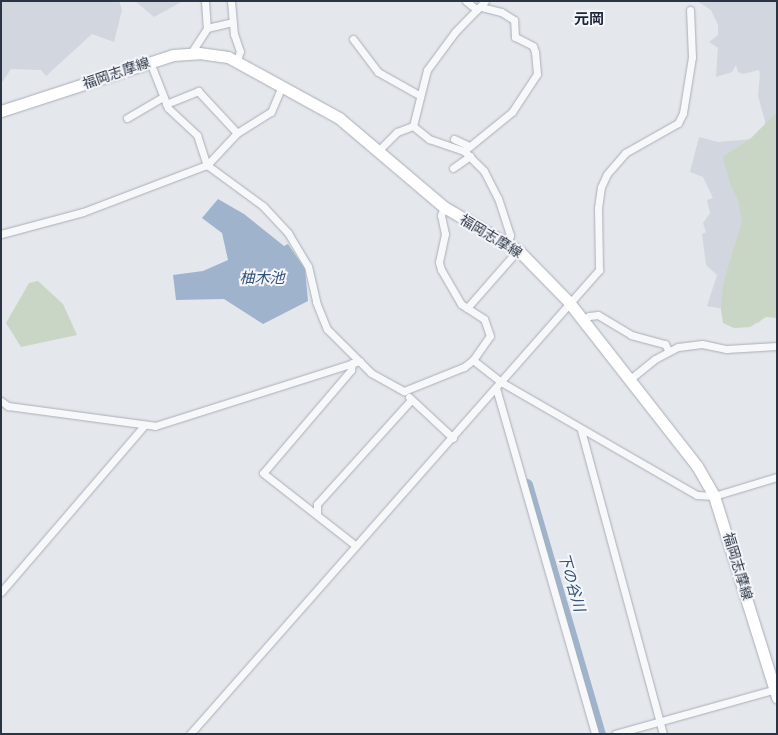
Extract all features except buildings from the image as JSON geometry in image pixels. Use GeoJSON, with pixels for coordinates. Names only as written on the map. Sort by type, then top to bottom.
{"type":"FeatureCollection","features":[{"type":"Feature","properties":{"kind":"main road","name":"福岡志摩線"},"geometry":{"type":"LineString","coordinates":[[1,111],[150,62],[191,53],[217,54],[237,60],[339,118],[380,149],[444,207],[518,250],[568,301],[696,466],[714,496],[776,692]]}},
{"type":"Feature","properties":{"kind":"street"},"geometry":{"type":"LineString","coordinates":[[191,53],[207,28],[205,1]]}},
{"type":"Feature","properties":{"kind":"street"},"geometry":{"type":"LineString","coordinates":[[231,1],[232,22],[240,51],[237,60]]}},
{"type":"Feature","properties":{"kind":"street"},"geometry":{"type":"LineString","coordinates":[[453,168],[468,151],[512,112],[537,74],[533,46],[517,40],[514,20],[501,12],[466,1]]}},
{"type":"Feature","properties":{"kind":"street"},"geometry":{"type":"LineString","coordinates":[[412,126],[419,95],[433,61],[455,32],[481,6]]}},
{"type":"Feature","properties":{"kind":"street"},"geometry":{"type":"LineString","coordinates":[[190,734],[453,438],[568,301],[599,270],[598,208],[607,174],[625,153],[678,123],[683,113],[692,57],[690,10]]}},
{"type":"Feature","properties":{"kind":"street"},"geometry":{"type":"LineString","coordinates":[[207,28],[232,22]]}},
{"type":"Feature","properties":{"kind":"street"},"geometry":{"type":"LineString","coordinates":[[353,39],[378,72],[419,95]]}},
{"type":"Feature","properties":{"kind":"street"},"geometry":{"type":"LineString","coordinates":[[150,62],[165,100],[197,135],[207,165],[278,219],[308,266],[316,302],[327,329],[371,373],[404,391],[411,400],[453,438]]}},
{"type":"Feature","properties":{"kind":"street"},"geometry":{"type":"LineString","coordinates":[[1,234],[95,208],[132,191],[207,165],[237,133],[271,112],[282,86]]}},
{"type":"Feature","properties":{"kind":"street"},"geometry":{"type":"LineString","coordinates":[[127,118],[165,100],[198,91],[237,133]]}},
{"type":"Feature","properties":{"kind":"street"},"geometry":{"type":"LineString","coordinates":[[412,126],[429,139],[468,151]]}},
{"type":"Feature","properties":{"kind":"street"},"geometry":{"type":"LineString","coordinates":[[380,149],[397,132],[412,126]]}},
{"type":"Feature","properties":{"kind":"street"},"geometry":{"type":"LineString","coordinates":[[454,139],[468,151],[484,171],[498,198],[510,234],[508,243]]}},
{"type":"Feature","properties":{"kind":"street"},"geometry":{"type":"LineString","coordinates":[[404,391],[472,360],[490,336],[484,319],[461,304],[439,262],[445,234],[441,215],[444,207]]}},
{"type":"Feature","properties":{"kind":"street"},"geometry":{"type":"LineString","coordinates":[[467,308],[518,250]]}},
{"type":"Feature","properties":{"kind":"street"},"geometry":{"type":"LineString","coordinates":[[583,320],[589,316],[598,315],[631,335],[665,344],[668,350]]}},
{"type":"Feature","properties":{"kind":"street"},"geometry":{"type":"LineString","coordinates":[[629,380],[668,350],[702,344],[726,349],[777,346]]}},
{"type":"Feature","properties":{"kind":"street"},"geometry":{"type":"LineString","coordinates":[[472,360],[498,385],[697,495],[714,496],[777,477]]}},
{"type":"Feature","properties":{"kind":"street"},"geometry":{"type":"LineString","coordinates":[[1,401],[8,406],[155,426],[360,361]]}},
{"type":"Feature","properties":{"kind":"street"},"geometry":{"type":"LineString","coordinates":[[352,363],[351,370],[263,472],[307,510],[317,513],[356,546]]}},
{"type":"Feature","properties":{"kind":"street"},"geometry":{"type":"LineString","coordinates":[[498,385],[595,734]]}},
{"type":"Feature","properties":{"kind":"street"},"geometry":{"type":"LineString","coordinates":[[317,513],[317,504],[411,400]]}},
{"type":"Feature","properties":{"kind":"street"},"geometry":{"type":"LineString","coordinates":[[1,592],[144,426]]}},
{"type":"Feature","properties":{"kind":"street"},"geometry":{"type":"LineString","coordinates":[[581,430],[663,734]]}},
{"type":"Feature","properties":{"kind":"street"},"geometry":{"type":"LineString","coordinates":[[615,734],[659,720],[776,692]]}},
{"type":"Feature","properties":{"kind":"shaded area"},"geometry":{"type":"Polygon","coordinates":[[[1,1],[119,1],[122,10],[114,42],[92,34],[46,76],[41,70],[11,69],[1,84],[1,1]]]}},
{"type":"Feature","properties":{"kind":"shaded area"},"geometry":{"type":"Polygon","coordinates":[[[135,1],[183,1],[154,17],[135,1]]]}},
{"type":"Feature","properties":{"kind":"shaded area"},"geometry":{"type":"Polygon","coordinates":[[[697,1],[777,1],[777,307],[758,323],[755,322],[757,315],[707,306],[717,275],[706,265],[702,234],[706,232],[703,223],[710,213],[707,200],[713,198],[703,177],[690,172],[699,137],[718,142],[764,138],[765,121],[758,96],[760,74],[759,70],[743,74],[738,72],[736,65],[732,72],[716,77],[718,48],[709,42],[718,35],[718,25],[711,10],[697,1]]]}},
{"type":"Feature","properties":{"kind":"green space"},"geometry":{"type":"Polygon","coordinates":[[[777,112],[777,318],[766,317],[750,327],[734,328],[723,323],[721,310],[723,284],[742,222],[738,199],[730,184],[723,157],[751,138],[777,112]]]}},
{"type":"Feature","properties":{"kind":"green space"},"geometry":{"type":"Polygon","coordinates":[[[38,281],[63,304],[77,335],[21,347],[6,323],[29,283],[38,281]]]}},
{"type":"Feature","properties":{"kind":"water","name":"柚木池"},"geometry":{"type":"Polygon","coordinates":[[[218,199],[244,214],[284,246],[288,244],[305,269],[308,301],[263,324],[224,299],[176,300],[173,275],[203,271],[228,260],[222,233],[202,218],[218,199]]]}},
{"type":"Feature","properties":{"kind":"waterway","name":"下の谷川"},"geometry":{"type":"LineString","coordinates":[[527,485],[600,734]]}},
{"type":"Feature","properties":{"kind":"district","name":"元岡"},"geometry":{"type":"Point","coordinates":[589,19]}}]}
